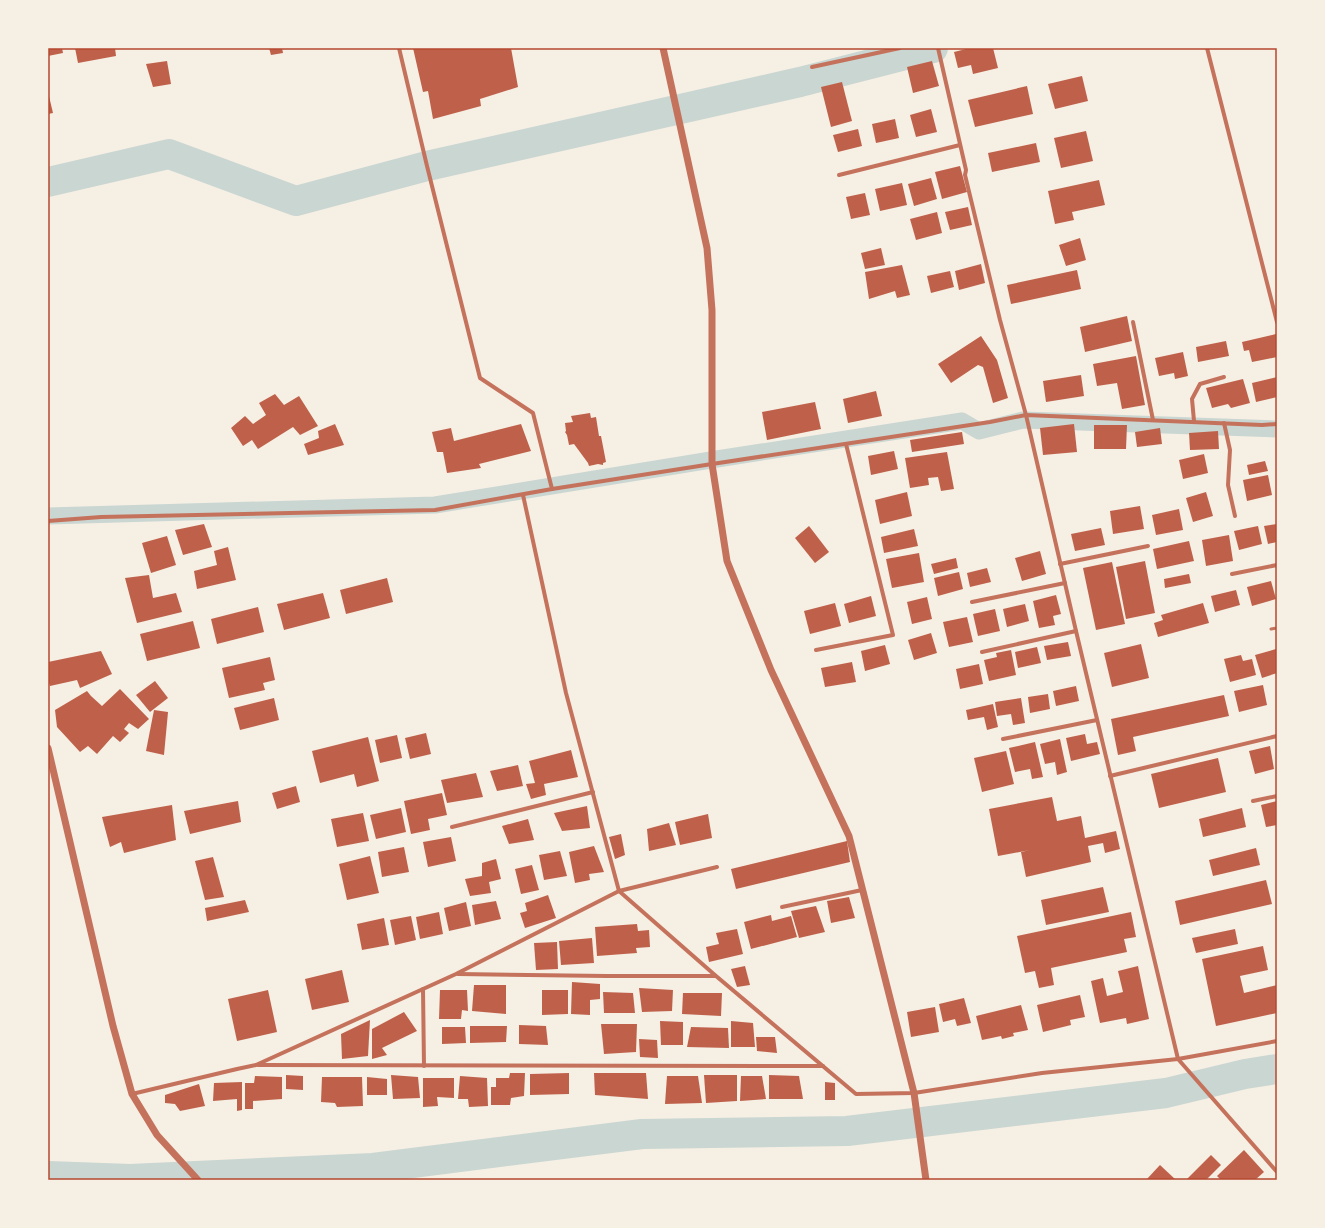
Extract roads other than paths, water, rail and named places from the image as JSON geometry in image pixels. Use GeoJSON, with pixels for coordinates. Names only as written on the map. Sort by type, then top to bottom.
{"type":"FeatureCollection","features":[{"type":"Feature","properties":{"kind":"street"},"geometry":{"type":"LineString","coordinates":[[400,48],[427,166],[480,378],[533,414],[552,489]]}},
{"type":"Feature","properties":{"kind":"street"},"geometry":{"type":"LineString","coordinates":[[663,48],[707,248],[712,310],[712,464],[727,561],[771,670],[849,836],[914,1093],[926,1180]]}},
{"type":"Feature","properties":{"kind":"street"},"geometry":{"type":"LineString","coordinates":[[812,67],[900,48]]}},
{"type":"Feature","properties":{"kind":"street"},"geometry":{"type":"LineString","coordinates":[[938,48],[966,170],[965,175],[1000,320],[1026,415],[1178,1059],[1277,1172]]}},
{"type":"Feature","properties":{"kind":"street"},"geometry":{"type":"LineString","coordinates":[[1207,48],[1277,322]]}},
{"type":"Feature","properties":{"kind":"street"},"geometry":{"type":"LineString","coordinates":[[839,175],[960,145]]}},
{"type":"Feature","properties":{"kind":"street"},"geometry":{"type":"LineString","coordinates":[[1133,322],[1153,420]]}},
{"type":"Feature","properties":{"kind":"street"},"geometry":{"type":"LineString","coordinates":[[1194,421],[1192,399],[1200,384],[1224,377]]}},
{"type":"Feature","properties":{"kind":"street"},"geometry":{"type":"LineString","coordinates":[[48,521],[101,517],[435,510],[552,489],[990,422],[1026,415],[1277,424]]}},
{"type":"Feature","properties":{"kind":"street"},"geometry":{"type":"LineString","coordinates":[[1224,423],[1230,450],[1228,485],[1235,516]]}},
{"type":"Feature","properties":{"kind":"street"},"geometry":{"type":"LineString","coordinates":[[816,650],[893,635],[846,444]]}},
{"type":"Feature","properties":{"kind":"street"},"geometry":{"type":"LineString","coordinates":[[523,495],[566,693],[619,891],[716,976],[856,1094],[914,1093],[1042,1073],[1178,1059],[1277,1041]]}},
{"type":"Feature","properties":{"kind":"street"},"geometry":{"type":"LineString","coordinates":[[1060,564],[1148,546]]}},
{"type":"Feature","properties":{"kind":"street"},"geometry":{"type":"LineString","coordinates":[[1232,574],[1277,565]]}},
{"type":"Feature","properties":{"kind":"street"},"geometry":{"type":"LineString","coordinates":[[972,602],[1065,583]]}},
{"type":"Feature","properties":{"kind":"street"},"geometry":{"type":"LineString","coordinates":[[982,652],[1076,631]]}},
{"type":"Feature","properties":{"kind":"street"},"geometry":{"type":"LineString","coordinates":[[1003,739],[1097,720]]}},
{"type":"Feature","properties":{"kind":"street"},"geometry":{"type":"LineString","coordinates":[[1110,776],[1277,736]]}},
{"type":"Feature","properties":{"kind":"street"},"geometry":{"type":"LineString","coordinates":[[48,748],[113,1026],[132,1094],[157,1135],[198,1180]]}},
{"type":"Feature","properties":{"kind":"street"},"geometry":{"type":"LineString","coordinates":[[452,827],[593,792]]}},
{"type":"Feature","properties":{"kind":"street"},"geometry":{"type":"LineString","coordinates":[[1253,801],[1277,796]]}},
{"type":"Feature","properties":{"kind":"street"},"geometry":{"type":"LineString","coordinates":[[256,1066],[456,974],[619,891],[717,867]]}},
{"type":"Feature","properties":{"kind":"street"},"geometry":{"type":"LineString","coordinates":[[782,907],[862,890]]}},
{"type":"Feature","properties":{"kind":"street"},"geometry":{"type":"LineString","coordinates":[[456,974],[716,976]]}},
{"type":"Feature","properties":{"kind":"street"},"geometry":{"type":"LineString","coordinates":[[423,989],[424,1066]]}},
{"type":"Feature","properties":{"kind":"street"},"geometry":{"type":"LineString","coordinates":[[132,1094],[237,1068],[256,1066],[823,1066]]}},
{"type":"Feature","properties":{"kind":"lane"},"geometry":{"type":"LineString","coordinates":[[1271,629],[1277,628]]}},
{"type":"Feature","properties":{"kind":"waterway"},"geometry":{"type":"LineString","coordinates":[[48,182],[169,154],[296,201],[427,166],[800,82],[933,48]]}},
{"type":"Feature","properties":{"kind":"waterway"},"geometry":{"type":"LineString","coordinates":[[48,516],[435,505],[962,421],[979,431],[1023,420],[1277,429]]}},
{"type":"Feature","properties":{"kind":"waterway"},"geometry":{"type":"LineString","coordinates":[[48,1176],[130,1179],[373,1168],[642,1134],[847,1131],[1166,1093],[1245,1074],[1277,1069]]}}]}
